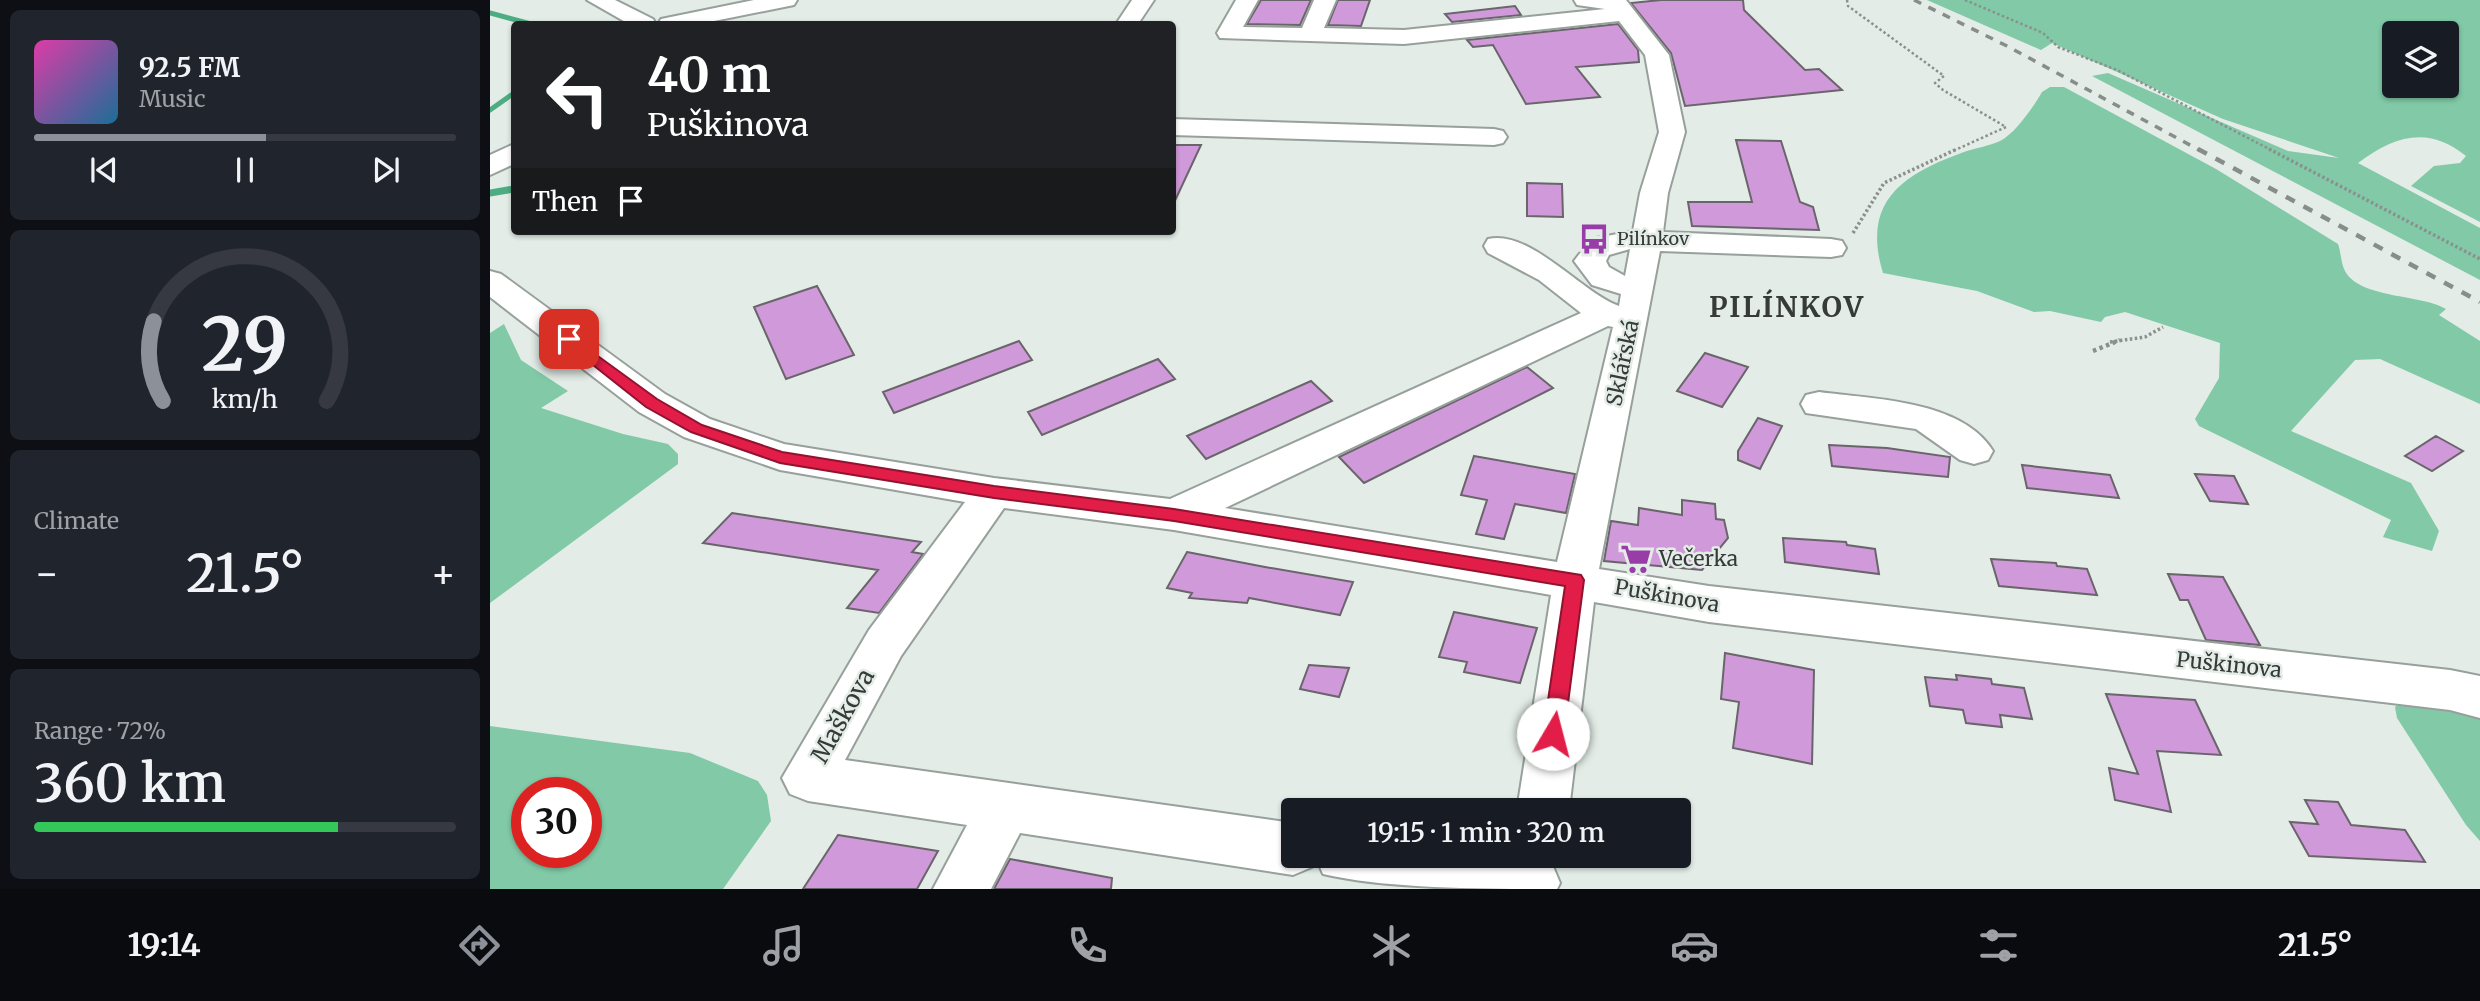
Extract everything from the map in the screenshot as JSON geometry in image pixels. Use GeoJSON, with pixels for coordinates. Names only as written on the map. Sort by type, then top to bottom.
{"type":"FeatureCollection","features":[{"type":"Feature","properties":{"kind":"street"},"geometry":{"type":"LineString","coordinates":[[606,4],[638,0]]}},
{"type":"Feature","properties":{"kind":"street"},"geometry":{"type":"LineString","coordinates":[[684,21],[786,0]]}},
{"type":"Feature","properties":{"kind":"street"},"geometry":{"type":"LineString","coordinates":[[1128,21],[1143,0]]}},
{"type":"Feature","properties":{"kind":"street"},"geometry":{"type":"LineString","coordinates":[[1247,0],[1228,33],[1404,37],[1619,6]]}},
{"type":"Feature","properties":{"kind":"street"},"geometry":{"type":"LineString","coordinates":[[1310,35],[1325,0]]}},
{"type":"Feature","properties":{"kind":"street"},"geometry":{"type":"LineString","coordinates":[[1586,0],[1619,6]]}},
{"type":"Feature","properties":{"kind":"street"},"geometry":{"type":"LineString","coordinates":[[606,4],[639,21]]}},
{"type":"Feature","properties":{"kind":"street","name":"Sklářská"},"geometry":{"type":"LineString","coordinates":[[1575,580],[1626,308],[1672,132],[1657,55],[1619,6]]}},
{"type":"Feature","properties":{"kind":"street"},"geometry":{"type":"LineString","coordinates":[[1176,127],[1494,137]]}},
{"type":"Feature","properties":{"kind":"street"},"geometry":{"type":"LineString","coordinates":[[490,167],[511,154]]}},
{"type":"Feature","properties":{"kind":"street"},"geometry":{"type":"LineString","coordinates":[[1626,308],[1608,281],[1598,275],[1590,261],[1602,244],[1622,240],[1645,240],[1687,245],[1831,248]]}},
{"type":"Feature","properties":{"kind":"street"},"geometry":{"type":"LineString","coordinates":[[1499,246],[1550,273],[1597,309],[1626,308]]}},
{"type":"Feature","properties":{"kind":"street","name":"Puškinova"},"geometry":{"type":"LineString","coordinates":[[490,281],[652,403],[696,428],[780,457],[994,492],[1174,515],[1709,604],[2450,690],[2480,697]]}},
{"type":"Feature","properties":{"kind":"street"},"geometry":{"type":"LineString","coordinates":[[1174,515],[1626,308]]}},
{"type":"Feature","properties":{"kind":"street"},"geometry":{"type":"LineString","coordinates":[[1819,404],[1926,418],[1974,451]]}},
{"type":"Feature","properties":{"kind":"street","name":"Maškova"},"geometry":{"type":"LineString","coordinates":[[994,492],[885,643],[808,778],[1281,847]]}},
{"type":"Feature","properties":{"kind":"street"},"geometry":{"type":"LineString","coordinates":[[1545,798],[1575,580]]}},
{"type":"Feature","properties":{"kind":"street"},"geometry":{"type":"LineString","coordinates":[[961,889],[1006,807]]}},
{"type":"Feature","properties":{"kind":"street"},"geometry":{"type":"LineString","coordinates":[[1457,868],[1534,876]]}},
{"type":"Feature","properties":{"kind":"path"},"geometry":{"type":"LineString","coordinates":[[1831,248],[1848,241],[1884,184],[2006,127],[1991,114],[1947,94],[1935,83],[1944,76],[1848,6],[1847,0]]}},
{"type":"Feature","properties":{"kind":"path"},"geometry":{"type":"LineString","coordinates":[[1965,0],[2043,33],[2058,47],[2117,70],[2480,259]]}},
{"type":"Feature","properties":{"kind":"path"},"geometry":{"type":"LineString","coordinates":[[2093,351],[2111,341],[2146,337],[2163,327]]}},
{"type":"Feature","properties":{"kind":"green space"},"geometry":{"type":"Polygon","coordinates":[[[1927,0],[2480,0],[2480,222],[2411,186],[2434,166],[2460,163],[2466,156],[2452,146],[2425,137],[2411,138],[2385,146],[2358,163],[2480,228],[2480,280],[2092,76],[2108,73],[2288,151],[2339,158],[2223,119],[2052,43],[2041,50],[1927,0]]]}},
{"type":"Feature","properties":{"kind":"green space"},"geometry":{"type":"Polygon","coordinates":[[[2050,87],[2064,87],[2216,169],[2338,244],[2345,271],[2353,280],[2364,287],[2446,309],[2439,315],[2480,341],[2480,404],[2380,359],[2355,360],[2291,431],[2411,483],[2439,531],[2432,551],[2383,537],[2391,520],[2199,426],[2195,419],[2219,378],[2220,343],[2125,312],[2105,317],[2101,322],[2050,311],[2034,312],[1977,291],[1883,273],[1878,248],[1878,227],[1883,209],[1892,194],[1923,170],[2006,137],[2024,119],[2042,92],[2050,87]]]}},
{"type":"Feature","properties":{"kind":"green space"},"geometry":{"type":"Polygon","coordinates":[[[504,324],[521,360],[568,391],[541,408],[623,434],[668,444],[678,454],[678,464],[490,603],[490,333],[504,324]]]}},
{"type":"Feature","properties":{"kind":"green space"},"geometry":{"type":"Polygon","coordinates":[[[2403,701],[2480,712],[2480,841],[2466,825],[2397,718],[2395,707],[2403,701]]]}},
{"type":"Feature","properties":{"kind":"green space"},"geometry":{"type":"Polygon","coordinates":[[[490,726],[690,753],[758,781],[767,795],[771,821],[723,889],[490,889],[490,726]]]}},
{"type":"Feature","properties":{"kind":"building"},"geometry":{"type":"Polygon","coordinates":[[[1261,0],[1311,0],[1300,25],[1247,24],[1261,0]]]}},
{"type":"Feature","properties":{"kind":"building"},"geometry":{"type":"Polygon","coordinates":[[[1338,0],[1370,0],[1361,26],[1328,25],[1338,0]]]}},
{"type":"Feature","properties":{"kind":"building"},"geometry":{"type":"Polygon","coordinates":[[[1661,0],[1743,0],[1744,10],[1805,70],[1819,69],[1842,90],[1685,106],[1671,53],[1631,3],[1661,0]]]}},
{"type":"Feature","properties":{"kind":"building"},"geometry":{"type":"Polygon","coordinates":[[[1515,6],[1521,15],[1452,22],[1445,14],[1515,6]]]}},
{"type":"Feature","properties":{"kind":"building"},"geometry":{"type":"Polygon","coordinates":[[[1618,24],[1638,50],[1639,62],[1576,67],[1600,97],[1526,104],[1493,45],[1473,47],[1467,40],[1618,24]]]}},
{"type":"Feature","properties":{"kind":"building"},"geometry":{"type":"Polygon","coordinates":[[[1736,140],[1781,141],[1800,202],[1813,207],[1819,230],[1692,226],[1688,202],[1752,202],[1736,140]]]}},
{"type":"Feature","properties":{"kind":"building"},"geometry":{"type":"Polygon","coordinates":[[[1176,145],[1201,145],[1176,198],[1176,145]]]}},
{"type":"Feature","properties":{"kind":"building"},"geometry":{"type":"Polygon","coordinates":[[[1527,183],[1562,184],[1563,217],[1527,216],[1527,183]]]}},
{"type":"Feature","properties":{"kind":"building"},"geometry":{"type":"Polygon","coordinates":[[[817,286],[854,355],[786,379],[754,307],[817,286]]]}},
{"type":"Feature","properties":{"kind":"building"},"geometry":{"type":"Polygon","coordinates":[[[1019,341],[1032,360],[894,413],[883,392],[1019,341]]]}},
{"type":"Feature","properties":{"kind":"building"},"geometry":{"type":"Polygon","coordinates":[[[1705,353],[1748,367],[1722,407],[1677,391],[1705,353]]]}},
{"type":"Feature","properties":{"kind":"building"},"geometry":{"type":"Polygon","coordinates":[[[1158,359],[1175,379],[1042,435],[1028,412],[1158,359]]]}},
{"type":"Feature","properties":{"kind":"building"},"geometry":{"type":"Polygon","coordinates":[[[1527,367],[1553,388],[1364,483],[1339,457],[1527,367]]]}},
{"type":"Feature","properties":{"kind":"building"},"geometry":{"type":"Polygon","coordinates":[[[1311,381],[1332,401],[1206,459],[1187,436],[1311,381]]]}},
{"type":"Feature","properties":{"kind":"building"},"geometry":{"type":"Polygon","coordinates":[[[1758,418],[1782,426],[1760,469],[1738,460],[1738,451],[1758,418]]]}},
{"type":"Feature","properties":{"kind":"building"},"geometry":{"type":"Polygon","coordinates":[[[2436,436],[2463,451],[2432,471],[2405,456],[2436,436]]]}},
{"type":"Feature","properties":{"kind":"building"},"geometry":{"type":"Polygon","coordinates":[[[1829,445],[1887,448],[1950,457],[1948,477],[1832,466],[1829,445]]]}},
{"type":"Feature","properties":{"kind":"building"},"geometry":{"type":"Polygon","coordinates":[[[1474,456],[1575,474],[1566,513],[1515,504],[1504,539],[1476,534],[1487,500],[1461,495],[1474,456]]]}},
{"type":"Feature","properties":{"kind":"building"},"geometry":{"type":"Polygon","coordinates":[[[2022,465],[2110,475],[2119,498],[2027,488],[2022,465]]]}},
{"type":"Feature","properties":{"kind":"building"},"geometry":{"type":"Polygon","coordinates":[[[2195,474],[2234,476],[2248,504],[2210,501],[2195,474]]]}},
{"type":"Feature","properties":{"kind":"building"},"geometry":{"type":"Polygon","coordinates":[[[1682,500],[1715,504],[1716,519],[1724,520],[1728,538],[1702,570],[1604,561],[1611,521],[1638,525],[1639,508],[1682,515],[1682,500]]]}},
{"type":"Feature","properties":{"kind":"building"},"geometry":{"type":"Polygon","coordinates":[[[732,513],[921,542],[912,552],[923,554],[879,613],[847,608],[878,570],[703,543],[732,513]]]}},
{"type":"Feature","properties":{"kind":"building"},"geometry":{"type":"Polygon","coordinates":[[[1783,538],[1846,542],[1847,545],[1875,549],[1879,574],[1785,562],[1783,538]]]}},
{"type":"Feature","properties":{"kind":"building"},"geometry":{"type":"Polygon","coordinates":[[[1187,552],[1353,582],[1340,615],[1249,598],[1247,603],[1189,598],[1192,593],[1167,588],[1187,552]]]}},
{"type":"Feature","properties":{"kind":"building"},"geometry":{"type":"Polygon","coordinates":[[[1991,559],[2056,563],[2057,566],[2087,569],[2097,595],[1999,586],[1991,559]]]}},
{"type":"Feature","properties":{"kind":"building"},"geometry":{"type":"Polygon","coordinates":[[[2168,574],[2223,577],[2260,645],[2206,640],[2188,600],[2180,600],[2168,574]]]}},
{"type":"Feature","properties":{"kind":"building"},"geometry":{"type":"Polygon","coordinates":[[[1454,612],[1537,628],[1520,683],[1464,672],[1467,662],[1439,657],[1454,612]]]}},
{"type":"Feature","properties":{"kind":"building"},"geometry":{"type":"Polygon","coordinates":[[[1725,653],[1814,670],[1812,764],[1733,748],[1739,702],[1721,699],[1725,653]]]}},
{"type":"Feature","properties":{"kind":"building"},"geometry":{"type":"Polygon","coordinates":[[[1309,665],[1349,668],[1339,697],[1300,689],[1309,665]]]}},
{"type":"Feature","properties":{"kind":"building"},"geometry":{"type":"Polygon","coordinates":[[[1956,675],[1991,679],[1992,684],[2024,688],[2032,719],[2000,715],[2002,727],[1966,723],[1963,710],[1930,706],[1925,677],[1957,680],[1956,675]]]}},
{"type":"Feature","properties":{"kind":"building"},"geometry":{"type":"Polygon","coordinates":[[[2106,694],[2195,700],[2221,755],[2157,751],[2171,812],[2115,800],[2109,768],[2138,774],[2106,694]]]}},
{"type":"Feature","properties":{"kind":"building"},"geometry":{"type":"Polygon","coordinates":[[[2305,800],[2338,802],[2351,825],[2405,830],[2425,862],[2309,856],[2290,822],[2318,824],[2305,800]]]}},
{"type":"Feature","properties":{"kind":"building"},"geometry":{"type":"Polygon","coordinates":[[[838,835],[938,851],[917,889],[803,889],[838,835]]]}},
{"type":"Feature","properties":{"kind":"building"},"geometry":{"type":"Polygon","coordinates":[[[1010,859],[1112,878],[1111,889],[994,889],[1010,859]]]}},
{"type":"Feature","properties":{"kind":"waterway"},"geometry":{"type":"LineString","coordinates":[[490,13],[520,21]]}},
{"type":"Feature","properties":{"kind":"waterway"},"geometry":{"type":"LineString","coordinates":[[490,110],[511,95]]}},
{"type":"Feature","properties":{"kind":"waterway"},"geometry":{"type":"LineString","coordinates":[[490,193],[511,190]]}},
{"type":"Feature","properties":{"kind":"railway"},"geometry":{"type":"LineString","coordinates":[[1914,0],[2007,46],[2201,151]]}},
{"type":"Feature","properties":{"kind":"railway"},"geometry":{"type":"LineString","coordinates":[[2198,149],[2480,302]]}},
{"type":"Feature","properties":{"kind":"place","name":"Pilínkov"},"geometry":{"type":"Point","coordinates":[1594,239]}},
{"type":"Feature","properties":{"kind":"place","name":"Večerka"},"geometry":{"type":"Point","coordinates":[1636,559]}},
{"type":"Feature","properties":{"kind":"district","name":"PILÍNKOV"},"geometry":{"type":"Point","coordinates":[1787,307]}},
{"type":"Feature","properties":{"kind":"route"},"geometry":{"type":"LineString","coordinates":[[569,339],[652,403],[696,428],[780,457],[994,492],[1174,515],[1575,580],[1553,734]]}}]}
